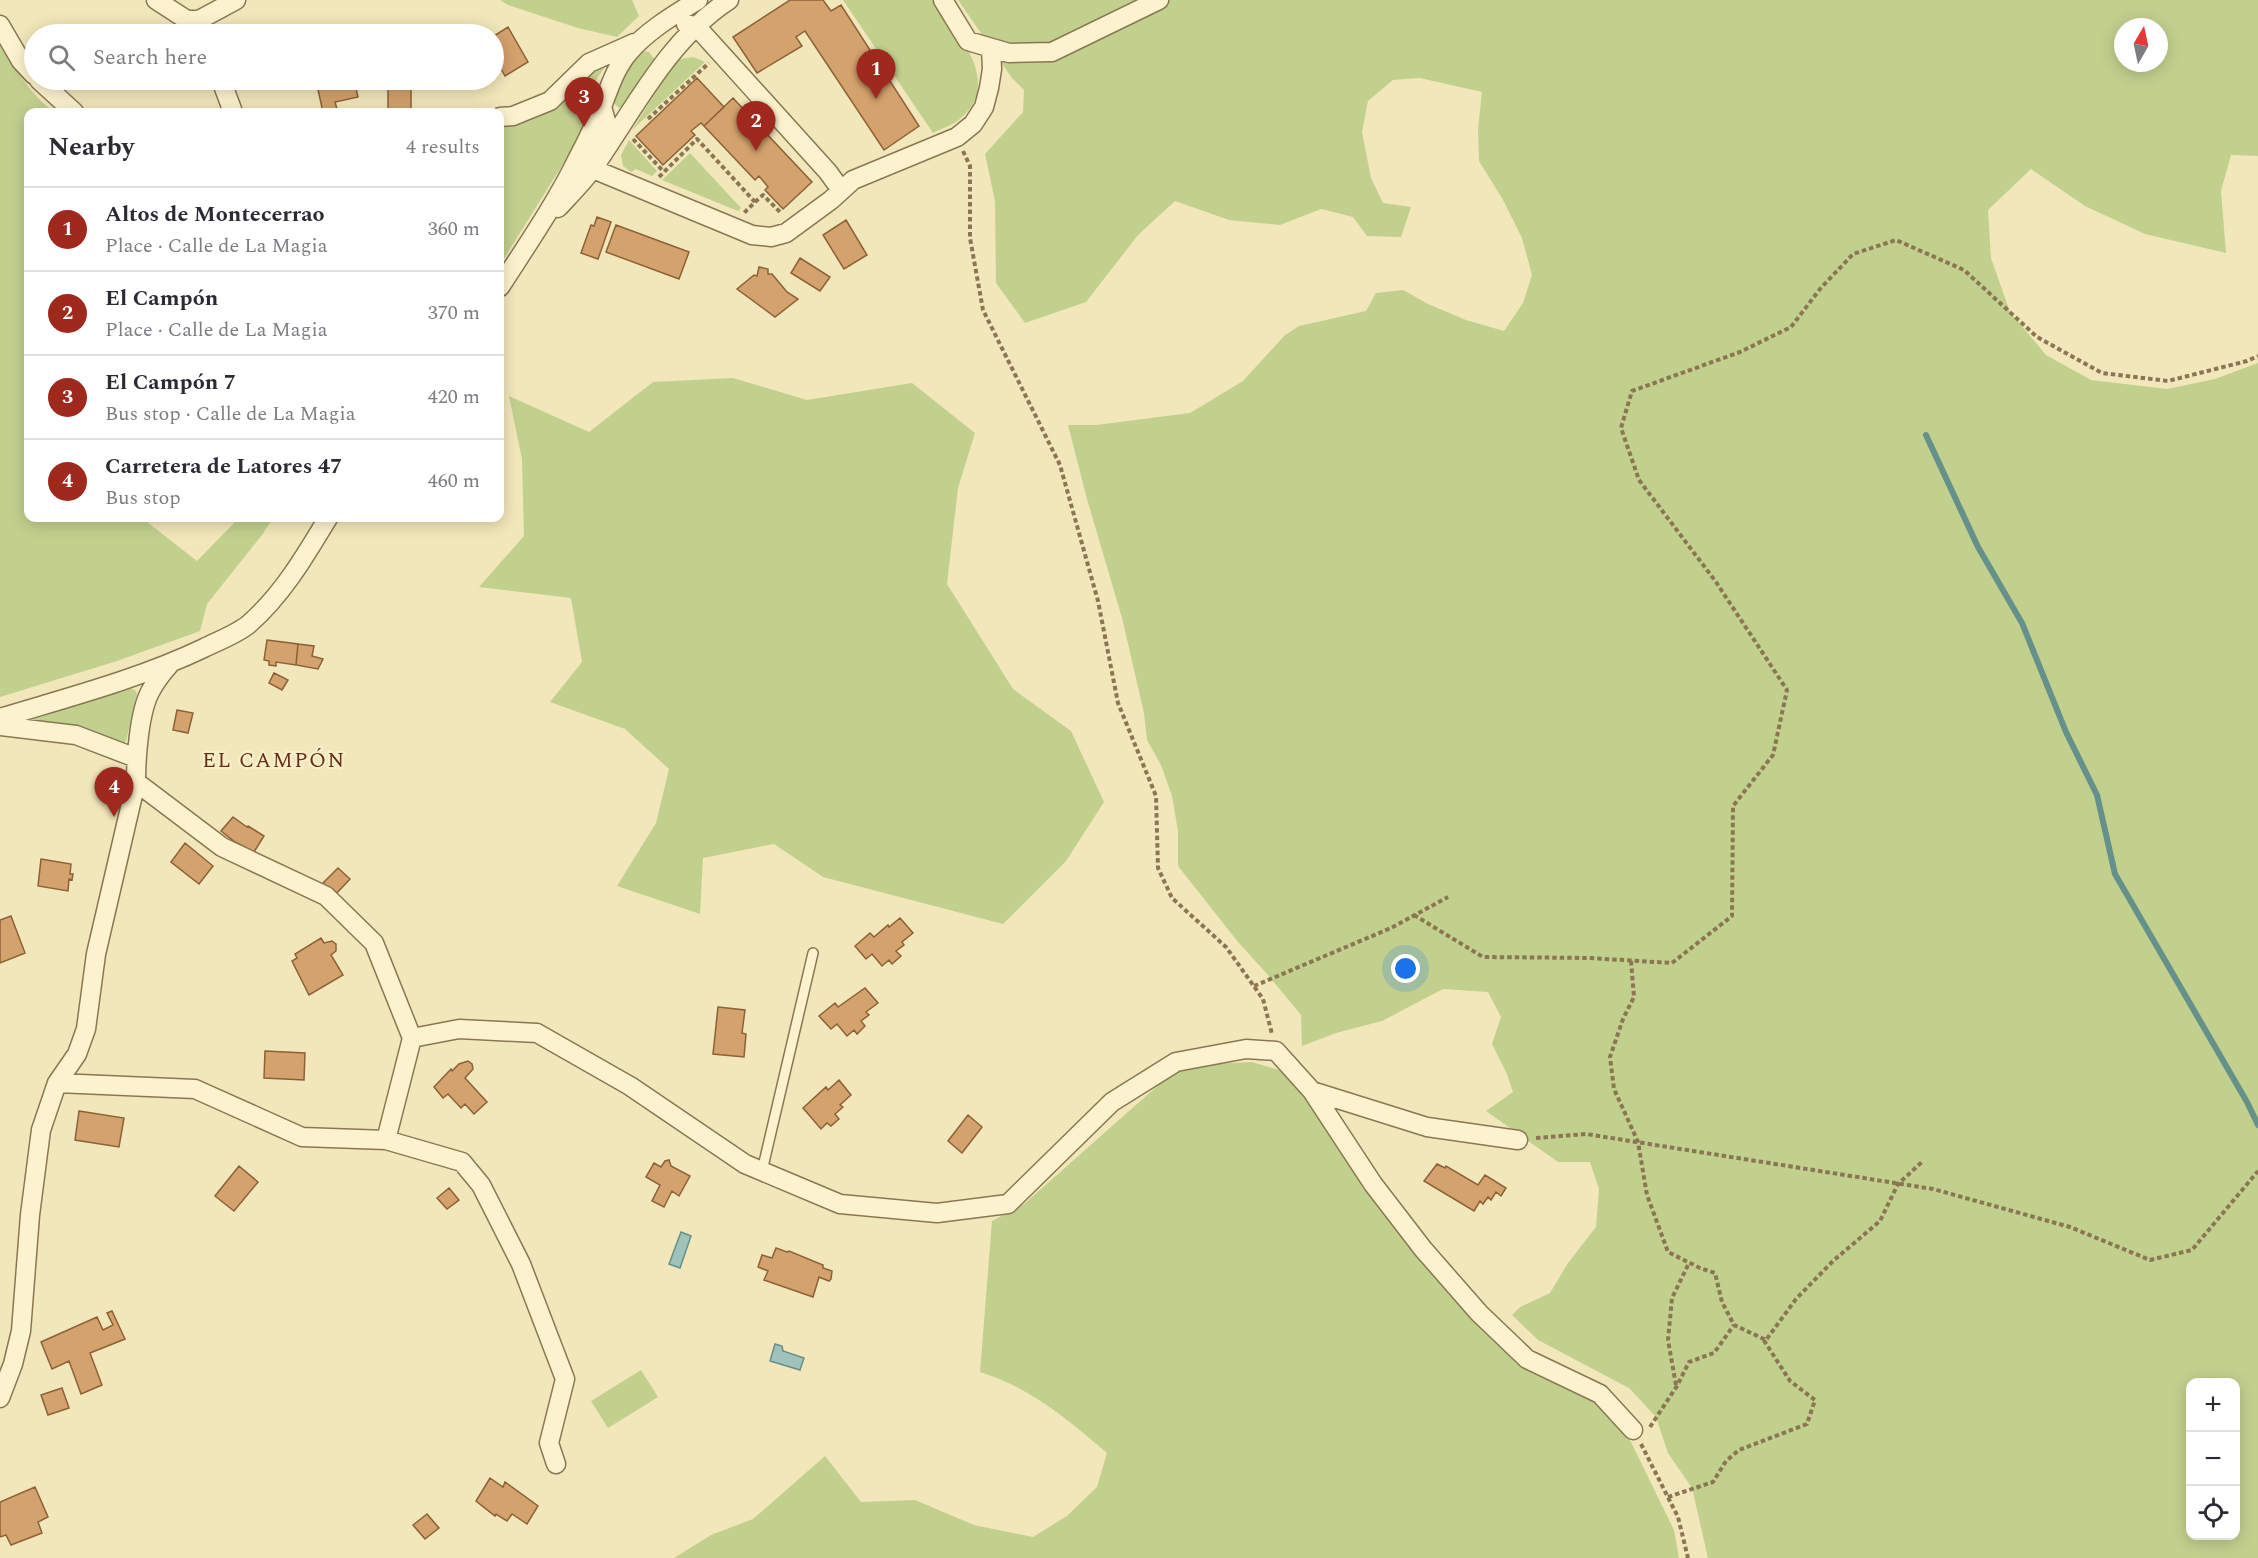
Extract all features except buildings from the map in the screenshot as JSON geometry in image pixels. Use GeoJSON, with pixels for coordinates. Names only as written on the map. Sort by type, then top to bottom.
{"type":"FeatureCollection","features":[{"type":"Feature","properties":{"kind":"street"},"geometry":{"type":"LineString","coordinates":[[156,0],[196,24]]}},
{"type":"Feature","properties":{"kind":"street"},"geometry":{"type":"LineString","coordinates":[[206,24],[236,0]]}},
{"type":"Feature","properties":{"kind":"street"},"geometry":{"type":"LineString","coordinates":[[504,117],[513,116],[550,101],[589,63],[639,41],[698,0]]}},
{"type":"Feature","properties":{"kind":"street"},"geometry":{"type":"LineString","coordinates":[[534,235],[593,169],[671,51],[696,26],[729,0]]}},
{"type":"Feature","properties":{"kind":"street"},"geometry":{"type":"LineString","coordinates":[[943,0],[968,41],[1009,53],[1052,52],[1159,0]]}},
{"type":"Feature","properties":{"kind":"street"},"geometry":{"type":"LineString","coordinates":[[668,19],[696,26],[828,172],[841,190]]}},
{"type":"Feature","properties":{"kind":"street"},"geometry":{"type":"LineString","coordinates":[[0,25],[24,64]]}},
{"type":"Feature","properties":{"kind":"street"},"geometry":{"type":"LineString","coordinates":[[504,281],[534,235],[578,159],[617,69],[639,41]]}},
{"type":"Feature","properties":{"kind":"street"},"geometry":{"type":"LineString","coordinates":[[593,169],[752,235],[771,237],[786,233],[853,180],[957,136],[972,124],[984,106],[992,69],[991,48]]}},
{"type":"Feature","properties":{"kind":"street"},"geometry":{"type":"LineString","coordinates":[[50,90],[70,108]]}},
{"type":"Feature","properties":{"kind":"street"},"geometry":{"type":"LineString","coordinates":[[225,90],[232,108]]}},
{"type":"Feature","properties":{"kind":"street"},"geometry":{"type":"LineString","coordinates":[[593,169],[597,139],[606,121],[602,107]]}},
{"type":"Feature","properties":{"kind":"street"},"geometry":{"type":"LineString","coordinates":[[0,717],[126,680],[170,664],[246,626],[282,590],[326,522]]}},
{"type":"Feature","properties":{"kind":"street"},"geometry":{"type":"LineString","coordinates":[[0,1398],[13,1364],[21,1331],[30,1215],[41,1130],[57,1083],[77,1054],[86,1029],[100,934],[136,782],[136,758],[148,693],[170,664]]}},
{"type":"Feature","properties":{"kind":"street"},"geometry":{"type":"LineString","coordinates":[[0,726],[76,735],[136,758]]}},
{"type":"Feature","properties":{"kind":"street"},"geometry":{"type":"LineString","coordinates":[[136,782],[222,847],[326,896],[374,943],[412,1038],[386,1140]]}},
{"type":"Feature","properties":{"kind":"street"},"geometry":{"type":"LineString","coordinates":[[412,1038],[459,1029],[537,1033],[630,1086],[745,1164],[840,1204],[937,1213],[1008,1204],[1112,1102],[1176,1062],[1246,1049],[1276,1051],[1312,1090],[1373,1184],[1423,1249],[1479,1313],[1527,1359],[1600,1394],[1640,1431]]}},
{"type":"Feature","properties":{"kind":"street"},"geometry":{"type":"LineString","coordinates":[[57,1083],[195,1089],[302,1137],[386,1140],[462,1162],[481,1185],[521,1264],[565,1379],[549,1443],[556,1464]]}},
{"type":"Feature","properties":{"kind":"street"},"geometry":{"type":"LineString","coordinates":[[1312,1090],[1427,1127],[1518,1140]]}},
{"type":"Feature","properties":{"kind":"lane"},"geometry":{"type":"LineString","coordinates":[[762,1171],[813,953]]}},
{"type":"Feature","properties":{"kind":"path"},"geometry":{"type":"LineString","coordinates":[[647,121],[704,67]]}},
{"type":"Feature","properties":{"kind":"path"},"geometry":{"type":"LineString","coordinates":[[630,136],[664,172],[697,139],[754,202]]}},
{"type":"Feature","properties":{"kind":"path"},"geometry":{"type":"LineString","coordinates":[[957,136],[970,166],[970,238],[983,310],[1060,465],[1098,601],[1118,703],[1156,796],[1158,868],[1172,898],[1226,947],[1263,999],[1276,1051]]}},
{"type":"Feature","properties":{"kind":"path"},"geometry":{"type":"LineString","coordinates":[[731,226],[763,195],[795,227]]}},
{"type":"Feature","properties":{"kind":"path"},"geometry":{"type":"LineString","coordinates":[[1414,915],[1483,957],[1589,958],[1672,963],[1732,916],[1733,806],[1773,754],[1787,690],[1716,582],[1639,480],[1622,428],[1632,391],[1740,352],[1791,327],[1820,289],[1853,254],[1896,240],[1964,270],[2037,337],[2102,373],[2168,381],[2247,361],[2258,356]]}},
{"type":"Feature","properties":{"kind":"path"},"geometry":{"type":"LineString","coordinates":[[1254,986],[1390,928],[1448,897]]}},
{"type":"Feature","properties":{"kind":"path"},"geometry":{"type":"LineString","coordinates":[[1631,961],[1634,997],[1623,1019],[1610,1057],[1614,1089],[1638,1142],[1647,1195],[1668,1252],[1715,1273],[1722,1302],[1734,1325],[1766,1340],[1796,1299],[1833,1262],[1880,1221],[1898,1184],[1922,1162]]}},
{"type":"Feature","properties":{"kind":"path"},"geometry":{"type":"LineString","coordinates":[[1518,1140],[1586,1134],[1933,1189],[2070,1227],[2150,1260],[2192,1250],[2258,1171]]}},
{"type":"Feature","properties":{"kind":"path"},"geometry":{"type":"LineString","coordinates":[[1677,1386],[1668,1340],[1672,1298],[1689,1263]]}},
{"type":"Feature","properties":{"kind":"path"},"geometry":{"type":"LineString","coordinates":[[1688,1558],[1678,1517],[1640,1431],[1677,1386],[1689,1362],[1714,1353],[1734,1325]]}},
{"type":"Feature","properties":{"kind":"path"},"geometry":{"type":"LineString","coordinates":[[1668,1497],[1713,1482],[1726,1461],[1739,1450],[1808,1424],[1815,1400],[1790,1381],[1763,1338]]}},
{"type":"Feature","properties":{"kind":"green space"},"geometry":{"type":"Polygon","coordinates":[[[500,0],[632,0],[639,16],[617,37],[578,28],[508,5],[500,0]]]}},
{"type":"Feature","properties":{"kind":"green space"},"geometry":{"type":"Polygon","coordinates":[[[843,0],[936,0],[964,43],[977,74],[978,89],[973,104],[961,118],[933,133],[843,0]]]}},
{"type":"Feature","properties":{"kind":"green space"},"geometry":{"type":"Polygon","coordinates":[[[958,0],[2258,0],[2258,156],[2231,155],[2221,191],[2226,253],[2145,234],[2085,206],[2031,169],[1988,210],[1991,258],[2010,312],[2046,355],[2091,380],[2167,389],[2215,379],[2258,363],[2258,1558],[1708,1558],[1692,1488],[1668,1453],[1656,1417],[1629,1388],[1538,1340],[1512,1315],[1520,1307],[1550,1293],[1568,1263],[1596,1227],[1599,1189],[1590,1162],[1558,1162],[1486,1111],[1513,1092],[1492,1044],[1501,1017],[1488,992],[1443,989],[1382,1021],[1336,1033],[1302,1046],[1301,1015],[1238,942],[1178,866],[1178,831],[1172,796],[1161,765],[1147,740],[1144,713],[1122,618],[1068,425],[1096,425],[1190,413],[1243,381],[1285,335],[1299,326],[1366,311],[1376,293],[1403,290],[1428,304],[1466,320],[1504,331],[1523,303],[1532,275],[1522,238],[1503,200],[1479,161],[1478,129],[1482,92],[1420,78],[1393,80],[1368,101],[1362,132],[1371,178],[1383,203],[1411,207],[1401,237],[1367,236],[1353,217],[1321,209],[1280,225],[1229,220],[1175,201],[1138,235],[1086,302],[1025,323],[996,283],[995,201],[985,154],[1023,112],[1024,90],[1012,78],[958,0]]]}},
{"type":"Feature","properties":{"kind":"green space"},"geometry":{"type":"Polygon","coordinates":[[[0,46],[24,81],[24,90],[31,90],[49,108],[24,108],[24,522],[147,522],[197,561],[235,522],[270,522],[207,604],[200,631],[117,661],[0,697],[0,46]]]}},
{"type":"Feature","properties":{"kind":"green space"},"geometry":{"type":"Polygon","coordinates":[[[642,51],[649,52],[655,60],[625,108],[619,107],[613,100],[627,68],[642,51]]]}},
{"type":"Feature","properties":{"kind":"green space"},"geometry":{"type":"Polygon","coordinates":[[[693,57],[705,62],[632,130],[674,64],[680,59],[693,57]]]}},
{"type":"Feature","properties":{"kind":"green space"},"geometry":{"type":"Polygon","coordinates":[[[607,64],[592,86],[589,115],[578,140],[504,259],[504,119],[589,71],[607,64]]]}},
{"type":"Feature","properties":{"kind":"green space"},"geometry":{"type":"Polygon","coordinates":[[[629,140],[657,171],[652,176],[636,169],[631,172],[623,166],[621,155],[629,140]]]}},
{"type":"Feature","properties":{"kind":"green space"},"geometry":{"type":"Polygon","coordinates":[[[690,153],[741,208],[738,211],[662,180],[690,153]]]}},
{"type":"Feature","properties":{"kind":"green space"},"geometry":{"type":"Polygon","coordinates":[[[733,378],[807,400],[912,383],[975,433],[958,488],[947,584],[1013,689],[1071,731],[1104,802],[1066,861],[1003,924],[823,877],[774,844],[703,858],[700,914],[617,886],[656,823],[669,769],[625,729],[550,702],[582,662],[571,598],[479,587],[524,536],[522,459],[509,396],[589,432],[653,382],[733,378]]]}},
{"type":"Feature","properties":{"kind":"green space"},"geometry":{"type":"Polygon","coordinates":[[[131,689],[137,694],[126,741],[119,745],[30,722],[31,718],[131,689]]]}},
{"type":"Feature","properties":{"kind":"green space"},"geometry":{"type":"Polygon","coordinates":[[[1252,1062],[1279,1070],[1299,1088],[1487,1330],[1595,1397],[1629,1438],[1674,1530],[1679,1558],[674,1558],[711,1535],[753,1519],[825,1456],[861,1502],[915,1500],[974,1525],[1033,1537],[1067,1516],[1097,1487],[1107,1453],[1048,1406],[1016,1387],[980,1372],[992,1221],[1024,1204],[1172,1073],[1210,1064],[1252,1062]]]}},
{"type":"Feature","properties":{"kind":"green space"},"geometry":{"type":"Polygon","coordinates":[[[641,1370],[658,1397],[608,1428],[591,1401],[641,1370]]]}},
{"type":"Feature","properties":{"kind":"water"},"geometry":{"type":"Polygon","coordinates":[[[681,1232],[691,1236],[680,1268],[669,1264],[681,1232]]]}},
{"type":"Feature","properties":{"kind":"water"},"geometry":{"type":"Polygon","coordinates":[[[775,1344],[782,1346],[783,1351],[804,1358],[800,1370],[770,1361],[775,1344]]]}},
{"type":"Feature","properties":{"kind":"waterway"},"geometry":{"type":"LineString","coordinates":[[1926,435],[1978,547],[2022,623],[2066,732],[2097,795],[2115,874],[2247,1102],[2258,1125]]}},
{"type":"Feature","properties":{"kind":"place","name":"Altos de Montecerrao"},"geometry":{"type":"Point","coordinates":[876,99]}},
{"type":"Feature","properties":{"kind":"place","name":"El Campón 7"},"geometry":{"type":"Point","coordinates":[584,127]}},
{"type":"Feature","properties":{"kind":"place","name":"El Campón"},"geometry":{"type":"Point","coordinates":[756,151]}},
{"type":"Feature","properties":{"kind":"place","name":"Carretera de Latores 47"},"geometry":{"type":"Point","coordinates":[114,817]}},
{"type":"Feature","properties":{"kind":"district","name":"EL CAMPÓN"},"geometry":{"type":"Point","coordinates":[274,761]}}]}
